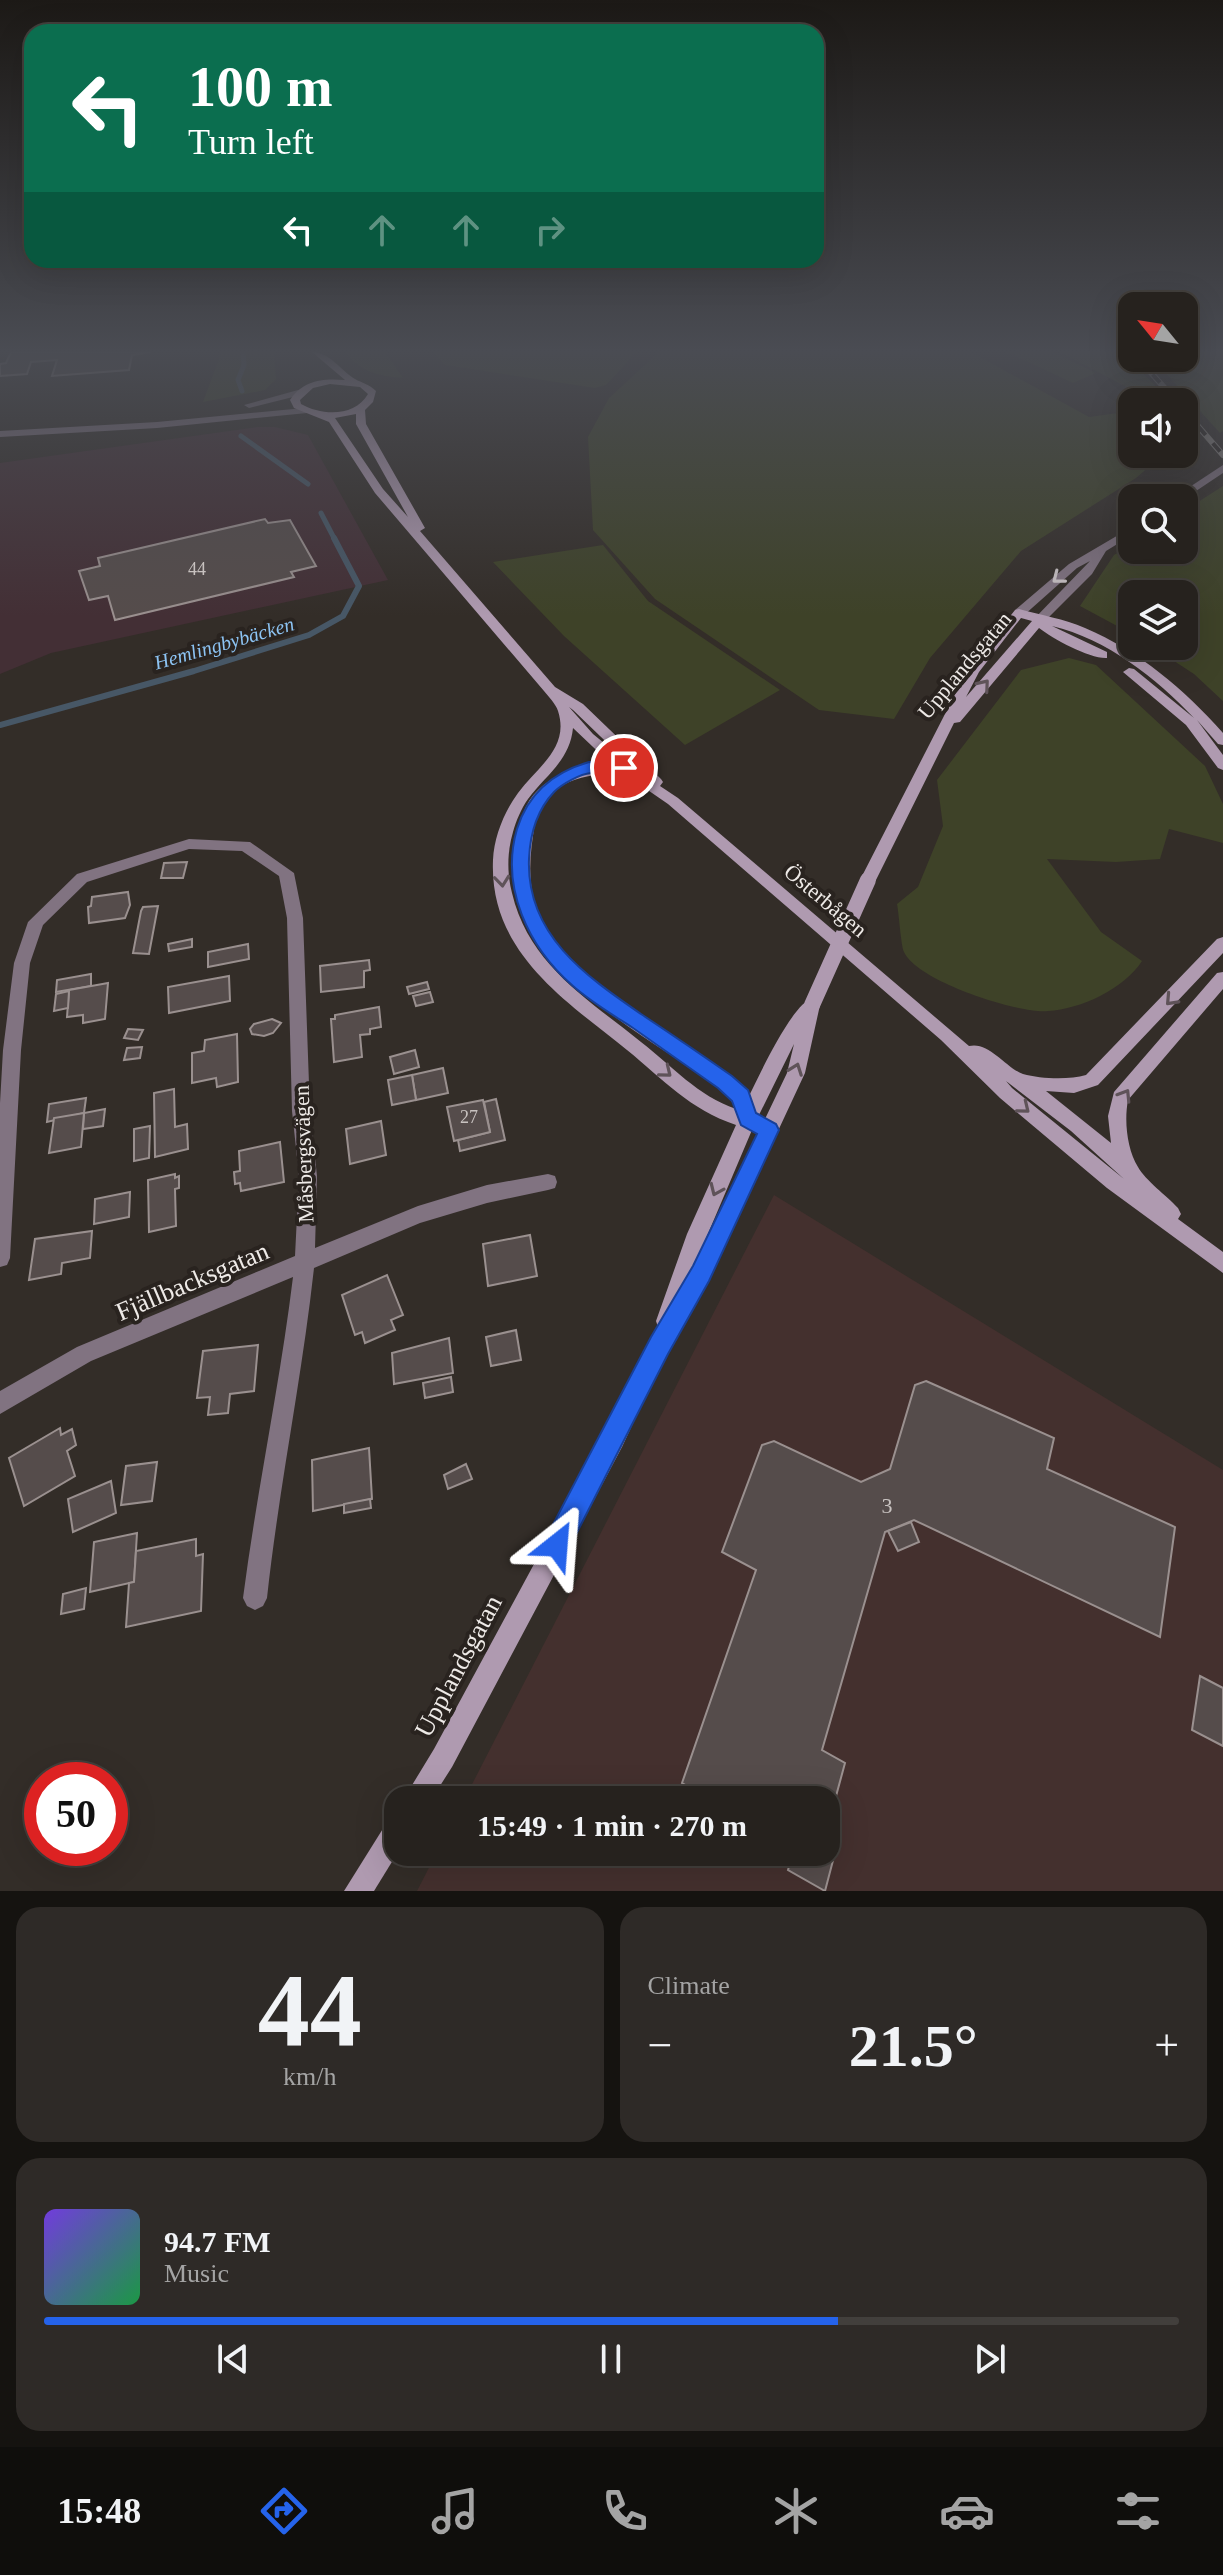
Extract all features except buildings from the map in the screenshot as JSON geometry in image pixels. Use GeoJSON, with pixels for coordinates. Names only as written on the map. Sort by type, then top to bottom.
{"type":"FeatureCollection","features":[{"type":"Feature","properties":{"kind":"main road","name":"Österbågen"},"geometry":{"type":"LineString","coordinates":[[347,440],[379,491],[549,688],[564,713],[624,768],[673,801],[947,1035],[1006,1093],[1114,1182],[1223,1264]]}},
{"type":"Feature","properties":{"kind":"main road","name":"Österbågen"},"geometry":{"type":"LineString","coordinates":[[370,440],[435,558]]}},
{"type":"Feature","properties":{"kind":"main road"},"geometry":{"type":"LineString","coordinates":[[1019,613],[1079,631],[1134,662],[1183,698],[1223,741]]}},
{"type":"Feature","properties":{"kind":"main road","name":"Upplandsgatan"},"geometry":{"type":"LineString","coordinates":[[424,1786],[614,1439],[659,1345],[701,1274],[796,1073],[812,1005],[868,880],[934,745],[973,671],[1019,613]]}},
{"type":"Feature","properties":{"kind":"main road"},"geometry":{"type":"LineString","coordinates":[[1038,621],[1055,634],[1106,656],[1160,695],[1191,722],[1223,765]]}},
{"type":"Feature","properties":{"kind":"main road","name":"Upplandsgatan"},"geometry":{"type":"LineString","coordinates":[[934,745],[1038,621]]}},
{"type":"Feature","properties":{"kind":"main road","name":"Österbågen"},"geometry":{"type":"LineString","coordinates":[[549,688],[578,707],[638,761],[673,801]]}},
{"type":"Feature","properties":{"kind":"main road"},"geometry":{"type":"LineString","coordinates":[[564,713],[569,731],[566,745],[533,782],[514,810],[503,843],[500,874],[505,905],[518,937],[564,993],[704,1103],[748,1118],[769,1130]]}},
{"type":"Feature","properties":{"kind":"main road"},"geometry":{"type":"LineString","coordinates":[[624,768],[576,771],[549,787],[530,813],[521,845],[520,872],[525,902],[538,931],[557,959],[580,982],[725,1082],[740,1096],[748,1118]]}},
{"type":"Feature","properties":{"kind":"main road"},"geometry":{"type":"LineString","coordinates":[[1021,1080],[1074,1086],[1092,1080],[1223,943]]}},
{"type":"Feature","properties":{"kind":"main road"},"geometry":{"type":"LineString","coordinates":[[1129,1168],[1114,1119],[1120,1097],[1223,978]]}},
{"type":"Feature","properties":{"kind":"main road","name":"Upplandsgatan"},"geometry":{"type":"LineString","coordinates":[[659,1345],[682,1265],[748,1118],[792,1030],[812,1005]]}},
{"type":"Feature","properties":{"kind":"main road","name":"Österbågen"},"geometry":{"type":"LineString","coordinates":[[947,1035],[1021,1080],[1129,1168],[1193,1239]]}},
{"type":"Feature","properties":{"kind":"main road"},"geometry":{"type":"LineString","coordinates":[[358,1891],[384,1850]]}},
{"type":"Feature","properties":{"kind":"street"},"geometry":{"type":"LineString","coordinates":[[1198,485],[1220,470]]}},
{"type":"Feature","properties":{"kind":"street"},"geometry":{"type":"LineString","coordinates":[[1019,613],[1073,566],[1118,539]]}},
{"type":"Feature","properties":{"kind":"street"},"geometry":{"type":"LineString","coordinates":[[1038,621],[1088,572],[1102,550]]}},
{"type":"Feature","properties":{"kind":"street","name":"Måsbergsvägen"},"geometry":{"type":"LineString","coordinates":[[0,1258],[12,1050],[22,963],[36,922],[82,878],[189,844],[245,846],[286,873],[295,918],[301,1111],[308,1176],[305,1262],[295,1346],[263,1531],[255,1598]]}},
{"type":"Feature","properties":{"kind":"street","name":"Fjällbacksgatan"},"geometry":{"type":"LineString","coordinates":[[0,1403],[84,1354],[418,1215],[487,1194],[548,1182]]}},
{"type":"Feature","properties":{"kind":"shaded area"},"geometry":{"type":"Polygon","coordinates":[[[163,440],[311,440],[388,580],[51,653],[0,674],[0,463],[163,440]]]}},
{"type":"Feature","properties":{"kind":"shaded area"},"geometry":{"type":"Polygon","coordinates":[[[774,1195],[1223,1470],[1223,1891],[417,1891],[430,1866],[840,1866],[840,1786],[471,1786],[774,1195]]]}},
{"type":"Feature","properties":{"kind":"green space"},"geometry":{"type":"Polygon","coordinates":[[[588,440],[1118,440],[1118,468],[1148,468],[1127,484],[1118,484],[1118,489],[1021,551],[930,658],[894,719],[819,710],[655,599],[593,530],[588,440]]]}},
{"type":"Feature","properties":{"kind":"green space"},"geometry":{"type":"Polygon","coordinates":[[[1223,486],[1223,701],[1194,674],[1172,660],[1198,660],[1198,580],[1118,580],[1118,626],[1080,606],[1118,553],[1118,564],[1198,564],[1198,502],[1223,486]]]}},
{"type":"Feature","properties":{"kind":"green space"},"geometry":{"type":"Polygon","coordinates":[[[603,545],[648,601],[780,690],[685,745],[564,636],[493,562],[603,545]]]}},
{"type":"Feature","properties":{"kind":"green space"},"geometry":{"type":"Polygon","coordinates":[[[1069,658],[1096,665],[1205,766],[1223,804],[1223,843],[1169,829],[1160,859],[1116,862],[1047,859],[1101,932],[1142,961],[1124,980],[1101,996],[1061,1009],[1034,1011],[970,994],[928,974],[913,963],[903,949],[897,904],[918,887],[943,826],[937,780],[1021,670],[1069,658]]]}},
{"type":"Feature","properties":{"kind":"waterway","name":"Hemlingbybäcken"},"geometry":{"type":"LineString","coordinates":[[247,440],[308,484]]}},
{"type":"Feature","properties":{"kind":"waterway","name":"Hemlingbybäcken"},"geometry":{"type":"LineString","coordinates":[[321,513],[335,540]]}},
{"type":"Feature","properties":{"kind":"waterway","name":"Hemlingbybäcken"},"geometry":{"type":"LineString","coordinates":[[0,725],[194,671],[309,635],[343,616],[359,586],[334,538]]}},
{"type":"Feature","properties":{"kind":"railway"},"geometry":{"type":"LineString","coordinates":[[1210,440],[1223,455]]}},
{"type":"Feature","properties":{"kind":"route"},"geometry":{"type":"LineString","coordinates":[[557,1545],[614,1439],[659,1345],[701,1274],[769,1130],[748,1118],[740,1096],[725,1082],[580,982],[557,959],[538,931],[525,902],[520,872],[521,845],[530,813],[549,787],[576,771],[624,768]]}}]}
